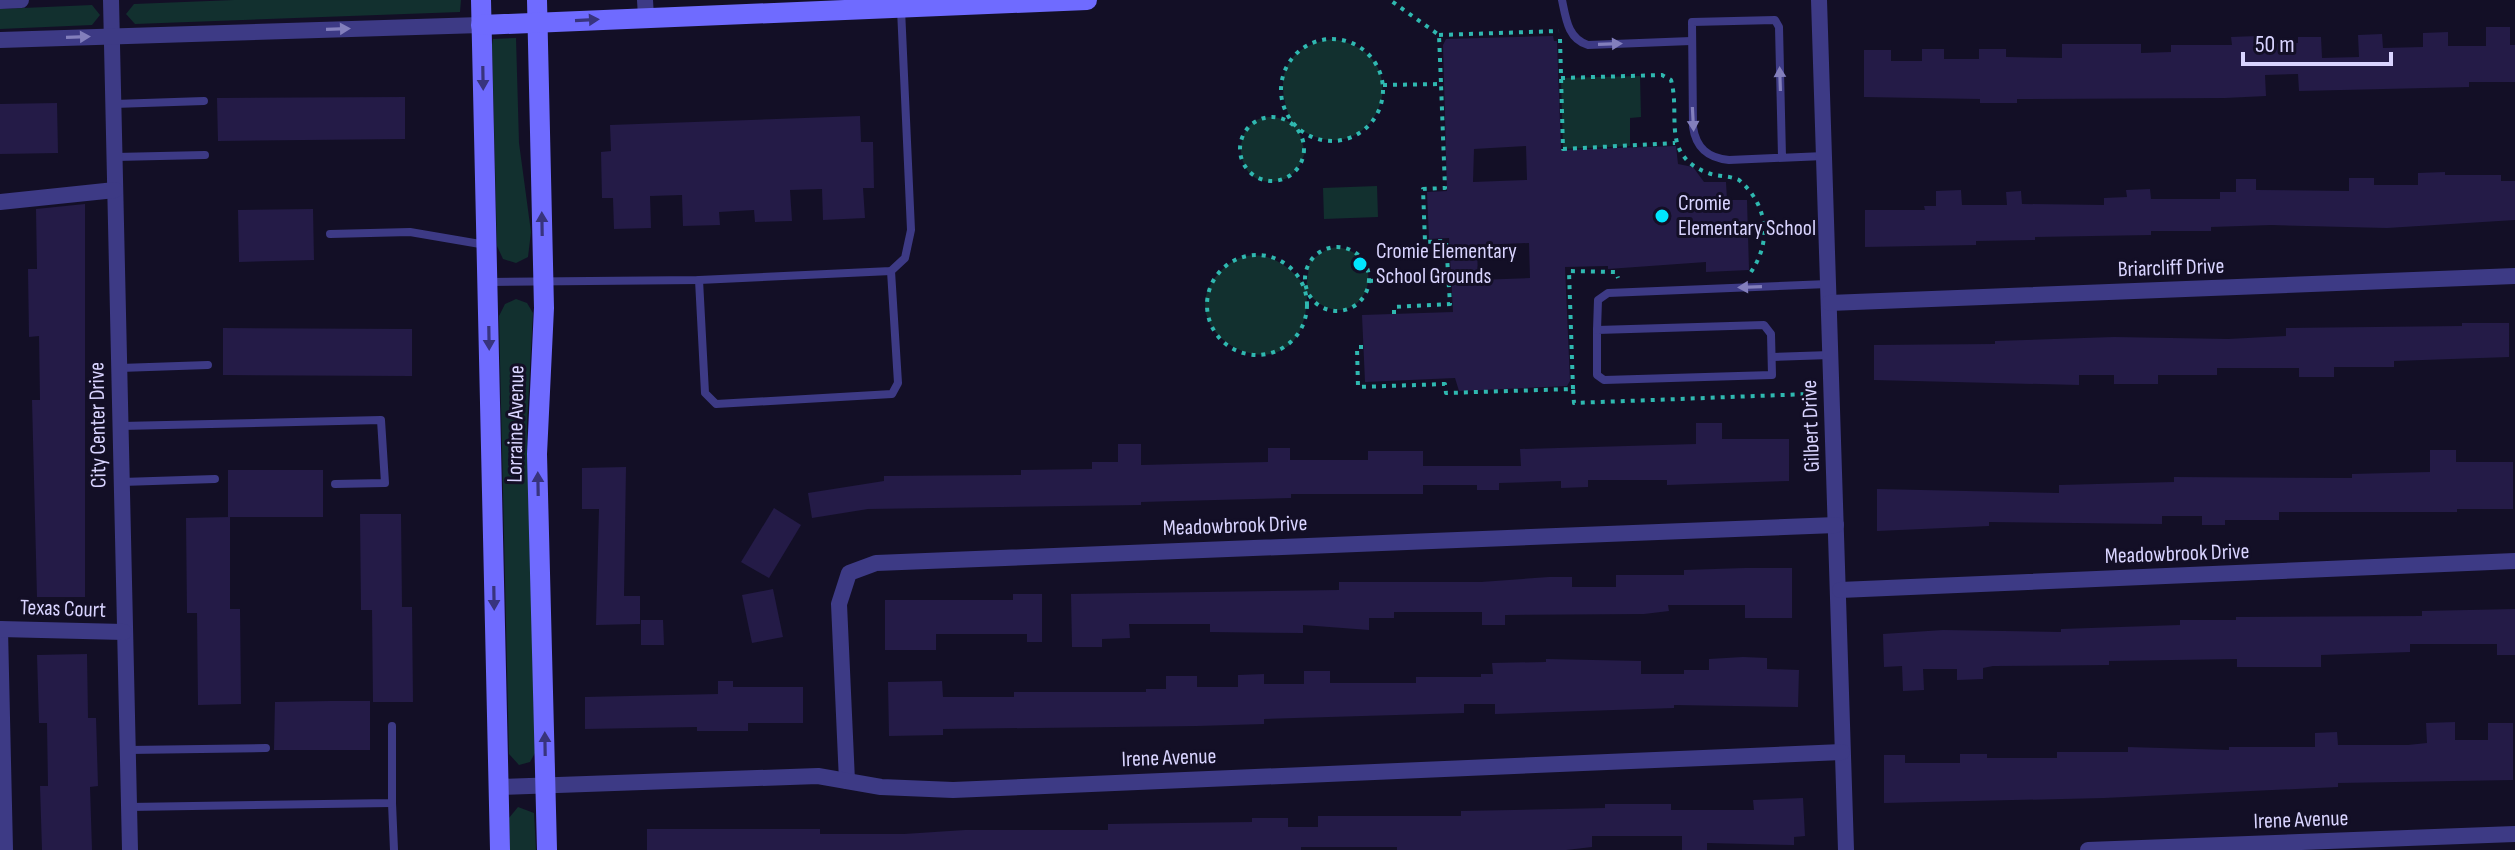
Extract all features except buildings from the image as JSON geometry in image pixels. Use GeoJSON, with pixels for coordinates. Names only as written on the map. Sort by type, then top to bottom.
{"type":"FeatureCollection","features":[{"type":"Feature","properties":{"kind":"street"},"geometry":{"type":"LineString","coordinates":[[0,1],[21,0]]}},
{"type":"Feature","properties":{"kind":"street","name":"City Center Drive"},"geometry":{"type":"LineString","coordinates":[[111,0],[130,850]]}},
{"type":"Feature","properties":{"kind":"street","name":"Lorraine Avenue"},"geometry":{"type":"LineString","coordinates":[[481,0],[500,850]]}},
{"type":"Feature","properties":{"kind":"street","name":"Lorraine Avenue"},"geometry":{"type":"LineString","coordinates":[[537,0],[543,281],[537,454],[547,850]]}},
{"type":"Feature","properties":{"kind":"street"},"geometry":{"type":"LineString","coordinates":[[0,40],[537,23],[645,8],[1087,0]]}},
{"type":"Feature","properties":{"kind":"street","name":"Gilbert Drive"},"geometry":{"type":"LineString","coordinates":[[1819,0],[1846,850]]}},
{"type":"Feature","properties":{"kind":"street"},"geometry":{"type":"LineString","coordinates":[[0,202],[115,190]]}},
{"type":"Feature","properties":{"kind":"street","name":"Briarcliff Drive"},"geometry":{"type":"LineString","coordinates":[[1829,303],[2515,276]]}},
{"type":"Feature","properties":{"kind":"street","name":"Meadowbrook Drive"},"geometry":{"type":"LineString","coordinates":[[847,781],[839,604],[849,573],[860,566],[1836,525]]}},
{"type":"Feature","properties":{"kind":"street","name":"Meadowbrook Drive"},"geometry":{"type":"LineString","coordinates":[[1840,590],[2515,561]]}},
{"type":"Feature","properties":{"kind":"street"},"geometry":{"type":"LineString","coordinates":[[0,629],[5,850]]}},
{"type":"Feature","properties":{"kind":"street","name":"Texas Court"},"geometry":{"type":"LineString","coordinates":[[0,629],[124,632]]}},
{"type":"Feature","properties":{"kind":"street","name":"Irene Avenue"},"geometry":{"type":"LineString","coordinates":[[498,787],[818,776],[881,787],[953,790],[1842,752]]}},
{"type":"Feature","properties":{"kind":"street","name":"Irene Avenue"},"geometry":{"type":"LineString","coordinates":[[2088,850],[2515,834]]}},
{"type":"Feature","properties":{"kind":"lane"},"geometry":{"type":"LineString","coordinates":[[1562,0],[1572,36],[1578,42],[1588,45],[1691,41]]}},
{"type":"Feature","properties":{"kind":"lane"},"geometry":{"type":"LineString","coordinates":[[488,282],[699,280],[891,271],[905,258],[911,230],[900,3]]}},
{"type":"Feature","properties":{"kind":"lane"},"geometry":{"type":"LineString","coordinates":[[1782,157],[1779,27],[1775,20],[1699,19],[1692,22],[1695,141],[1716,159],[1824,156]]}},
{"type":"Feature","properties":{"kind":"lane"},"geometry":{"type":"LineString","coordinates":[[114,104],[204,101]]}},
{"type":"Feature","properties":{"kind":"lane"},"geometry":{"type":"LineString","coordinates":[[114,157],[205,155]]}},
{"type":"Feature","properties":{"kind":"lane"},"geometry":{"type":"LineString","coordinates":[[330,234],[410,232],[487,245]]}},
{"type":"Feature","properties":{"kind":"lane"},"geometry":{"type":"LineString","coordinates":[[699,280],[705,393],[716,404],[892,394],[898,383],[891,271]]}},
{"type":"Feature","properties":{"kind":"lane"},"geometry":{"type":"LineString","coordinates":[[1597,330],[1764,325],[1771,331],[1772,375],[1604,380],[1596,372],[1597,330],[1598,300],[1608,293],[1828,284]]}},
{"type":"Feature","properties":{"kind":"lane"},"geometry":{"type":"LineString","coordinates":[[1772,357],[1831,355]]}},
{"type":"Feature","properties":{"kind":"lane"},"geometry":{"type":"LineString","coordinates":[[119,368],[208,365]]}},
{"type":"Feature","properties":{"kind":"lane"},"geometry":{"type":"LineString","coordinates":[[120,426],[381,420],[385,483],[335,484]]}},
{"type":"Feature","properties":{"kind":"lane"},"geometry":{"type":"LineString","coordinates":[[121,482],[215,479]]}},
{"type":"Feature","properties":{"kind":"lane"},"geometry":{"type":"LineString","coordinates":[[392,726],[394,850]]}},
{"type":"Feature","properties":{"kind":"lane"},"geometry":{"type":"LineString","coordinates":[[128,750],[266,748]]}},
{"type":"Feature","properties":{"kind":"lane"},"geometry":{"type":"LineString","coordinates":[[129,807],[392,803]]}},
{"type":"Feature","properties":{"kind":"path"},"geometry":{"type":"LineString","coordinates":[[1390,0],[1439,35],[1559,31],[1563,149],[1675,143]]}},
{"type":"Feature","properties":{"kind":"path"},"geometry":{"type":"LineString","coordinates":[[1394,314],[1394,307],[1450,304],[1446,241],[1425,242],[1423,189],[1445,188],[1439,35]]}},
{"type":"Feature","properties":{"kind":"path"},"geometry":{"type":"LineString","coordinates":[[1383,85],[1376,63],[1364,50],[1349,41],[1317,41],[1302,48],[1283,74],[1284,107],[1293,124],[1304,142],[1305,152],[1296,172],[1277,181],[1256,177],[1242,161],[1240,151],[1245,130],[1253,123],[1273,116],[1293,124],[1319,139],[1337,141],[1353,136],[1368,126],[1378,113],[1383,85]]}},
{"type":"Feature","properties":{"kind":"path"},"geometry":{"type":"LineString","coordinates":[[1383,85],[1441,84]]}},
{"type":"Feature","properties":{"kind":"path"},"geometry":{"type":"LineString","coordinates":[[1369,281],[1361,300],[1343,311],[1322,307],[1307,291],[1288,265],[1273,258],[1241,258],[1215,278],[1208,293],[1211,325],[1219,338],[1244,354],[1274,353],[1298,336],[1305,322],[1307,291],[1306,271],[1318,253],[1337,247],[1348,249],[1364,261],[1369,281]]}},
{"type":"Feature","properties":{"kind":"path"},"geometry":{"type":"LineString","coordinates":[[1369,281],[1448,278]]}},
{"type":"Feature","properties":{"kind":"path"},"geometry":{"type":"LineString","coordinates":[[1363,347],[1357,347],[1358,387],[1445,384],[1446,393],[1573,389],[1574,403],[1808,394]]}},
{"type":"Feature","properties":{"kind":"green space"},"geometry":{"type":"Polygon","coordinates":[[[234,0],[461,0],[460,12],[135,24],[126,14],[134,4],[234,0]]]}},
{"type":"Feature","properties":{"kind":"green space"},"geometry":{"type":"Polygon","coordinates":[[[92,5],[100,15],[92,25],[0,29],[0,9],[92,5]]]}},
{"type":"Feature","properties":{"kind":"green space"},"geometry":{"type":"Polygon","coordinates":[[[516,38],[519,143],[531,232],[528,257],[516,263],[503,259],[497,246],[492,45],[493,39],[516,38]]]}},
{"type":"Feature","properties":{"kind":"green space"},"geometry":{"type":"Polygon","coordinates":[[[1333,39],[1361,50],[1377,67],[1383,88],[1378,109],[1367,126],[1348,138],[1325,139],[1298,128],[1305,152],[1297,169],[1282,180],[1263,181],[1250,173],[1243,161],[1241,146],[1246,131],[1256,121],[1271,117],[1292,123],[1283,93],[1287,68],[1293,57],[1303,49],[1333,39]]]}},
{"type":"Feature","properties":{"kind":"green space"},"geometry":{"type":"Polygon","coordinates":[[[1640,76],[1641,117],[1630,118],[1630,146],[1563,149],[1561,78],[1640,76]]]}},
{"type":"Feature","properties":{"kind":"green space"},"geometry":{"type":"Polygon","coordinates":[[[1377,186],[1378,217],[1324,219],[1323,188],[1377,186]]]}},
{"type":"Feature","properties":{"kind":"green space"},"geometry":{"type":"Polygon","coordinates":[[[1337,247],[1356,254],[1366,266],[1368,280],[1364,294],[1354,305],[1341,310],[1325,307],[1307,292],[1301,328],[1285,348],[1263,355],[1239,350],[1219,336],[1207,316],[1207,293],[1224,268],[1235,260],[1258,255],[1280,263],[1306,288],[1310,261],[1327,249],[1337,247]]]}},
{"type":"Feature","properties":{"kind":"green space"},"geometry":{"type":"Polygon","coordinates":[[[516,299],[527,303],[533,313],[527,424],[535,753],[530,762],[519,765],[509,754],[499,316],[505,304],[516,299]]]}},
{"type":"Feature","properties":{"kind":"green space"},"geometry":{"type":"Polygon","coordinates":[[[518,807],[534,813],[536,850],[510,850],[509,818],[518,807]]]}},
{"type":"Feature","properties":{"kind":"place","name":"Cromie Elementary School"},"geometry":{"type":"Point","coordinates":[1662,216]}},
{"type":"Feature","properties":{"kind":"place","name":"Cromie Elementary School Grounds"},"geometry":{"type":"Point","coordinates":[1360,264]}}]}
